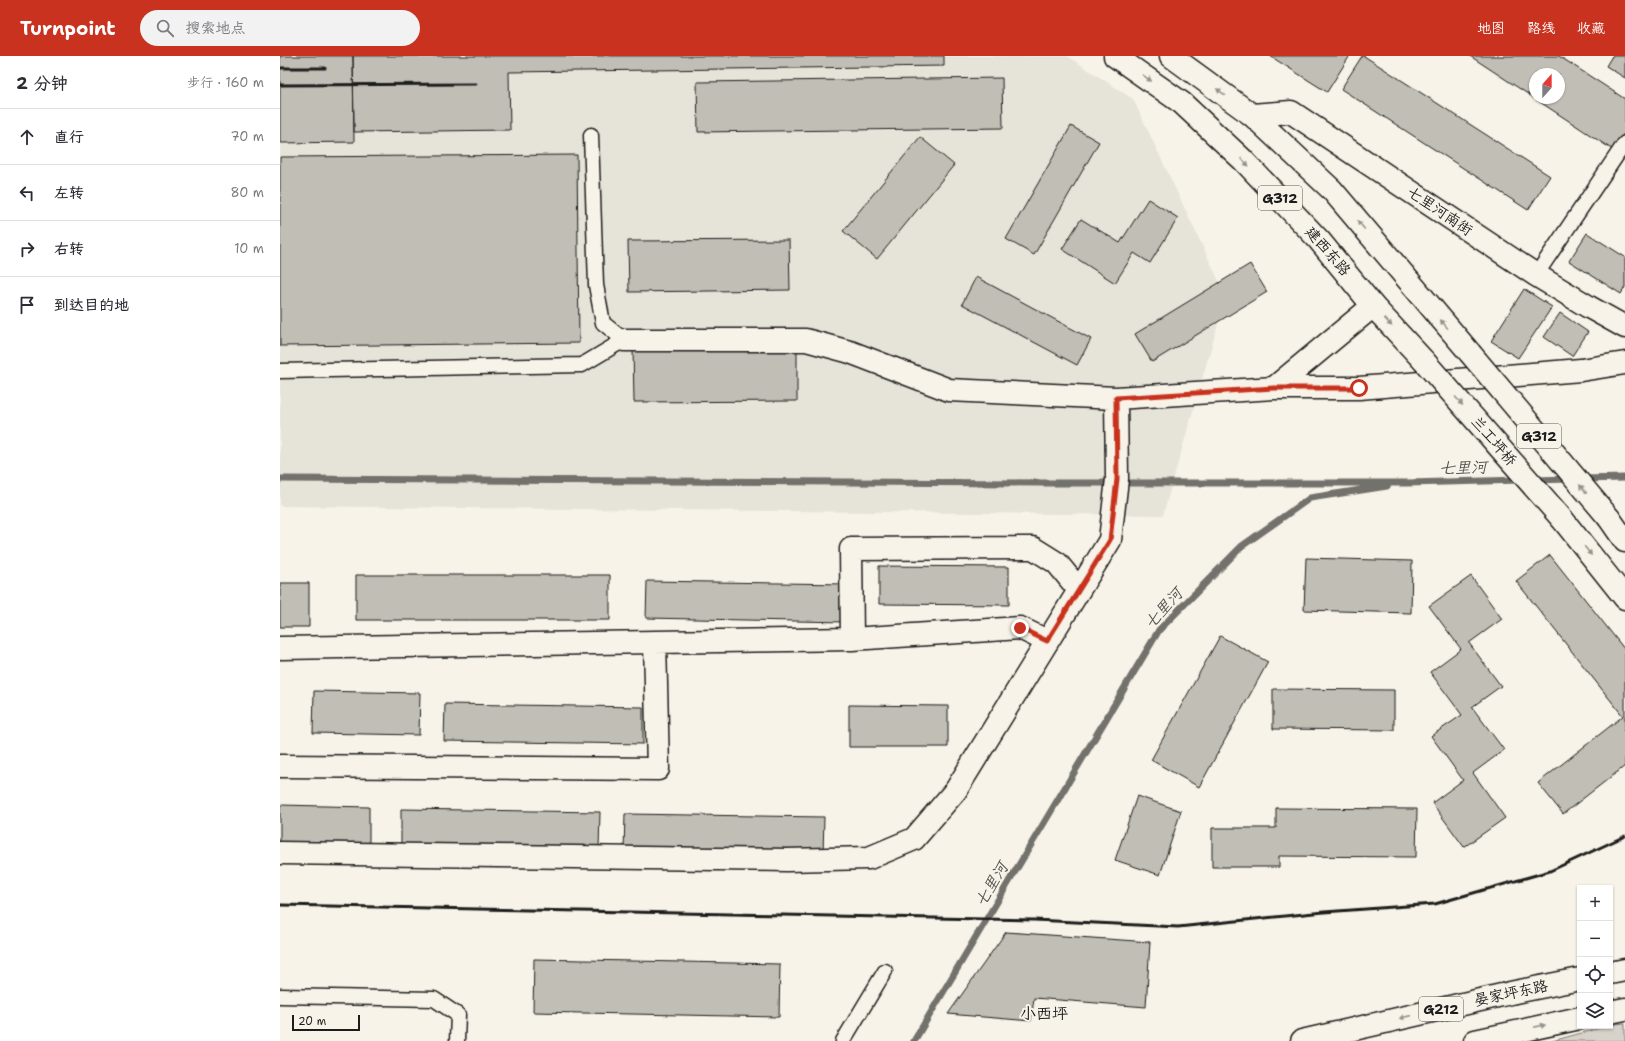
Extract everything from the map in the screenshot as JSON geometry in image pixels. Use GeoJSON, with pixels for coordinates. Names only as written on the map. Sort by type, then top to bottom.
{"type":"FeatureCollection","features":[{"type":"Feature","properties":{"kind":"main road","name":"建西东路"},"geometry":{"type":"LineString","coordinates":[[1115,56],[1182,103],[1243,160],[1319,240],[1373,306],[1424,361]]}},
{"type":"Feature","properties":{"kind":"main road","name":"G312"},"geometry":{"type":"LineString","coordinates":[[1171,56],[1252,115],[1332,190],[1608,518],[1625,541]]}},
{"type":"Feature","properties":{"kind":"main road","name":"七里河南街"},"geometry":{"type":"LineString","coordinates":[[1252,115],[1291,112],[1536,275],[1625,327]]}},
{"type":"Feature","properties":{"kind":"main road"},"geometry":{"type":"LineString","coordinates":[[1274,388],[1373,306]]}},
{"type":"Feature","properties":{"kind":"main road"},"geometry":{"type":"LineString","coordinates":[[624,340],[806,340],[850,352],[949,390],[1116,408],[1274,388],[1359,388],[1582,370],[1625,363]]}},
{"type":"Feature","properties":{"kind":"main road","name":"兰工坪桥"},"geometry":{"type":"LineString","coordinates":[[1424,361],[1563,520],[1625,598]]}},
{"type":"Feature","properties":{"kind":"main road"},"geometry":{"type":"LineString","coordinates":[[280,853],[788,860],[869,858],[914,839],[956,790],[1110,540],[1117,479],[1116,408]]}},
{"type":"Feature","properties":{"kind":"main road"},"geometry":{"type":"LineString","coordinates":[[852,639],[851,549],[1033,548],[1057,563],[1079,590]]}},
{"type":"Feature","properties":{"kind":"main road"},"geometry":{"type":"LineString","coordinates":[[280,648],[852,639],[1020,628],[1047,641]]}},
{"type":"Feature","properties":{"kind":"main road"},"geometry":{"type":"LineString","coordinates":[[280,766],[658,769],[656,642]]}},
{"type":"Feature","properties":{"kind":"main road"},"geometry":{"type":"LineString","coordinates":[[1613,972],[1625,970]]}},
{"type":"Feature","properties":{"kind":"main road","name":"晏家坪东路"},"geometry":{"type":"LineString","coordinates":[[1302,1041],[1515,992],[1577,980]]}},
{"type":"Feature","properties":{"kind":"main road"},"geometry":{"type":"LineString","coordinates":[[1613,1012],[1625,1010]]}},
{"type":"Feature","properties":{"kind":"main road"},"geometry":{"type":"LineString","coordinates":[[1475,1041],[1577,1019]]}},
{"type":"Feature","properties":{"kind":"lane"},"geometry":{"type":"LineString","coordinates":[[280,371],[582,365],[624,340],[603,323],[596,285],[591,135]]}},
{"type":"Feature","properties":{"kind":"lane"},"geometry":{"type":"LineString","coordinates":[[1536,275],[1625,143]]}},
{"type":"Feature","properties":{"kind":"lane"},"geometry":{"type":"LineString","coordinates":[[843,1041],[885,971]]}},
{"type":"Feature","properties":{"kind":"lane"},"geometry":{"type":"LineString","coordinates":[[280,996],[434,999],[458,1015],[457,1041]]}},
{"type":"Feature","properties":{"kind":"shaded area"},"geometry":{"type":"Polygon","coordinates":[[[280,56],[1067,56],[1133,99],[1226,296],[1163,515],[280,506],[280,56]]]}},
{"type":"Feature","properties":{"kind":"shaded area"},"geometry":{"type":"Polygon","coordinates":[[[1625,1023],[1625,1041],[1552,1041],[1596,1029],[1613,1029],[1613,1025],[1625,1023]]]}},
{"type":"Feature","properties":{"kind":"building"},"geometry":{"type":"Polygon","coordinates":[[[280,56],[353,56],[354,142],[280,143],[280,56]]]}},
{"type":"Feature","properties":{"kind":"building"},"geometry":{"type":"Polygon","coordinates":[[[353,56],[944,56],[944,66],[509,72],[510,130],[354,132],[353,56]]]}},
{"type":"Feature","properties":{"kind":"building"},"geometry":{"type":"Polygon","coordinates":[[[1270,56],[1348,56],[1349,57],[1327,92],[1270,56]]]}},
{"type":"Feature","properties":{"kind":"building"},"geometry":{"type":"Polygon","coordinates":[[[1362,56],[1550,176],[1528,210],[1341,89],[1362,56]]]}},
{"type":"Feature","properties":{"kind":"building"},"geometry":{"type":"Polygon","coordinates":[[[1470,56],[1559,56],[1625,99],[1625,132],[1613,150],[1543,104],[1565,104],[1565,68],[1529,68],[1529,95],[1470,56]]]}},
{"type":"Feature","properties":{"kind":"building"},"geometry":{"type":"Polygon","coordinates":[[[1612,56],[1625,56],[1625,78],[1606,66],[1612,56]]]}},
{"type":"Feature","properties":{"kind":"building"},"geometry":{"type":"Polygon","coordinates":[[[1002,78],[1003,128],[698,132],[697,82],[1002,78]]]}},
{"type":"Feature","properties":{"kind":"building"},"geometry":{"type":"Polygon","coordinates":[[[1071,126],[1099,142],[1034,255],[1006,239],[1071,126]]]}},
{"type":"Feature","properties":{"kind":"building"},"geometry":{"type":"Polygon","coordinates":[[[920,137],[954,165],[877,259],[843,231],[920,137]]]}},
{"type":"Feature","properties":{"kind":"building"},"geometry":{"type":"Polygon","coordinates":[[[577,155],[579,343],[280,346],[280,157],[577,155]]]}},
{"type":"Feature","properties":{"kind":"building"},"geometry":{"type":"Polygon","coordinates":[[[1148,199],[1178,218],[1150,263],[1134,253],[1115,283],[1062,249],[1081,219],[1120,243],[1148,199]]]}},
{"type":"Feature","properties":{"kind":"building"},"geometry":{"type":"Polygon","coordinates":[[[1587,233],[1625,257],[1625,287],[1621,294],[1569,261],[1587,233]]]}},
{"type":"Feature","properties":{"kind":"building"},"geometry":{"type":"Polygon","coordinates":[[[789,240],[790,290],[629,292],[628,241],[789,240]]]}},
{"type":"Feature","properties":{"kind":"building"},"geometry":{"type":"Polygon","coordinates":[[[1250,264],[1267,292],[1152,362],[1135,334],[1250,264]]]}},
{"type":"Feature","properties":{"kind":"building"},"geometry":{"type":"Polygon","coordinates":[[[976,277],[1091,339],[1077,365],[962,304],[976,277]]]}},
{"type":"Feature","properties":{"kind":"building"},"geometry":{"type":"Polygon","coordinates":[[[1524,289],[1552,307],[1518,358],[1491,341],[1524,289]]]}},
{"type":"Feature","properties":{"kind":"building"},"geometry":{"type":"Polygon","coordinates":[[[1560,313],[1588,332],[1572,356],[1544,337],[1560,313]]]}},
{"type":"Feature","properties":{"kind":"building"},"geometry":{"type":"Polygon","coordinates":[[[797,347],[797,401],[634,402],[633,348],[797,347]]]}},
{"type":"Feature","properties":{"kind":"building"},"geometry":{"type":"Polygon","coordinates":[[[1550,555],[1625,650],[1625,729],[1623,730],[1625,732],[1625,766],[1563,814],[1538,783],[1623,716],[1516,581],[1550,555]]]}},
{"type":"Feature","properties":{"kind":"building"},"geometry":{"type":"Polygon","coordinates":[[[1306,558],[1412,561],[1411,613],[1304,610],[1306,558]]]}},
{"type":"Feature","properties":{"kind":"building"},"geometry":{"type":"Polygon","coordinates":[[[879,566],[1009,567],[1009,605],[879,604],[879,566]]]}},
{"type":"Feature","properties":{"kind":"building"},"geometry":{"type":"Polygon","coordinates":[[[356,575],[610,575],[610,620],[356,620],[356,575]]]}},
{"type":"Feature","properties":{"kind":"building"},"geometry":{"type":"Polygon","coordinates":[[[1471,576],[1502,619],[1469,643],[1501,686],[1472,707],[1504,750],[1473,773],[1505,818],[1464,847],[1432,803],[1463,780],[1431,736],[1462,715],[1430,672],[1461,649],[1429,606],[1471,576]]]}},
{"type":"Feature","properties":{"kind":"building"},"geometry":{"type":"Polygon","coordinates":[[[647,581],[846,584],[845,622],[646,618],[647,581]]]}},
{"type":"Feature","properties":{"kind":"building"},"geometry":{"type":"Polygon","coordinates":[[[280,583],[309,583],[309,627],[280,627],[280,583]]]}},
{"type":"Feature","properties":{"kind":"building"},"geometry":{"type":"Polygon","coordinates":[[[1220,636],[1268,662],[1199,787],[1151,760],[1220,636]]]}},
{"type":"Feature","properties":{"kind":"building"},"geometry":{"type":"Polygon","coordinates":[[[1273,689],[1394,690],[1394,730],[1273,729],[1273,689]]]}},
{"type":"Feature","properties":{"kind":"building"},"geometry":{"type":"Polygon","coordinates":[[[314,691],[420,693],[419,735],[313,733],[314,691]]]}},
{"type":"Feature","properties":{"kind":"building"},"geometry":{"type":"Polygon","coordinates":[[[445,704],[643,707],[643,744],[444,741],[445,704]]]}},
{"type":"Feature","properties":{"kind":"building"},"geometry":{"type":"Polygon","coordinates":[[[849,705],[948,706],[948,747],[849,747],[849,705]]]}},
{"type":"Feature","properties":{"kind":"building"},"geometry":{"type":"Polygon","coordinates":[[[1137,796],[1181,811],[1160,875],[1115,860],[1137,796]]]}},
{"type":"Feature","properties":{"kind":"building"},"geometry":{"type":"Polygon","coordinates":[[[280,805],[369,807],[369,844],[280,842],[280,805]]]}},
{"type":"Feature","properties":{"kind":"building"},"geometry":{"type":"Polygon","coordinates":[[[1276,808],[1417,809],[1416,857],[1279,856],[1279,867],[1212,867],[1212,828],[1276,828],[1276,808]]]}},
{"type":"Feature","properties":{"kind":"building"},"geometry":{"type":"Polygon","coordinates":[[[401,809],[600,812],[599,849],[401,846],[401,809]]]}},
{"type":"Feature","properties":{"kind":"building"},"geometry":{"type":"Polygon","coordinates":[[[625,814],[824,817],[823,854],[624,851],[625,814]]]}},
{"type":"Feature","properties":{"kind":"building"},"geometry":{"type":"Polygon","coordinates":[[[1006,932],[1150,942],[1146,1007],[1034,998],[1031,1021],[948,1014],[1006,932]]]}},
{"type":"Feature","properties":{"kind":"building"},"geometry":{"type":"Polygon","coordinates":[[[534,959],[780,964],[779,1017],[533,1012],[534,959]]]}},
{"type":"Feature","properties":{"kind":"waterway","name":"七里河"},"geometry":{"type":"LineString","coordinates":[[1581,479],[1625,478]]}},
{"type":"Feature","properties":{"kind":"waterway"},"geometry":{"type":"LineString","coordinates":[[280,479],[1041,483],[1411,483]]}},
{"type":"Feature","properties":{"kind":"waterway","name":"七里河"},"geometry":{"type":"LineString","coordinates":[[1533,480],[1571,479]]}},
{"type":"Feature","properties":{"kind":"waterway","name":"七里河"},"geometry":{"type":"LineString","coordinates":[[1407,483],[1523,480]]}},
{"type":"Feature","properties":{"kind":"waterway","name":"七里河"},"geometry":{"type":"LineString","coordinates":[[914,1041],[1159,630],[1242,546],[1310,498],[1387,486]]}},
{"type":"Feature","properties":{"kind":"railway"},"geometry":{"type":"LineString","coordinates":[[280,68],[325,68]]}},
{"type":"Feature","properties":{"kind":"railway"},"geometry":{"type":"LineString","coordinates":[[280,85],[476,84]]}},
{"type":"Feature","properties":{"kind":"railway"},"geometry":{"type":"LineString","coordinates":[[280,905],[1034,920],[1178,927],[1324,912],[1435,904],[1550,871],[1625,836]]}},
{"type":"Feature","properties":{"kind":"district","name":"小西坪"},"geometry":{"type":"Point","coordinates":[1044,1013]}},
{"type":"Feature","properties":{"kind":"route"},"geometry":{"type":"LineString","coordinates":[[1020,628],[1047,641],[1110,540],[1117,479],[1116,398],[1274,388],[1359,388]]}}]}
